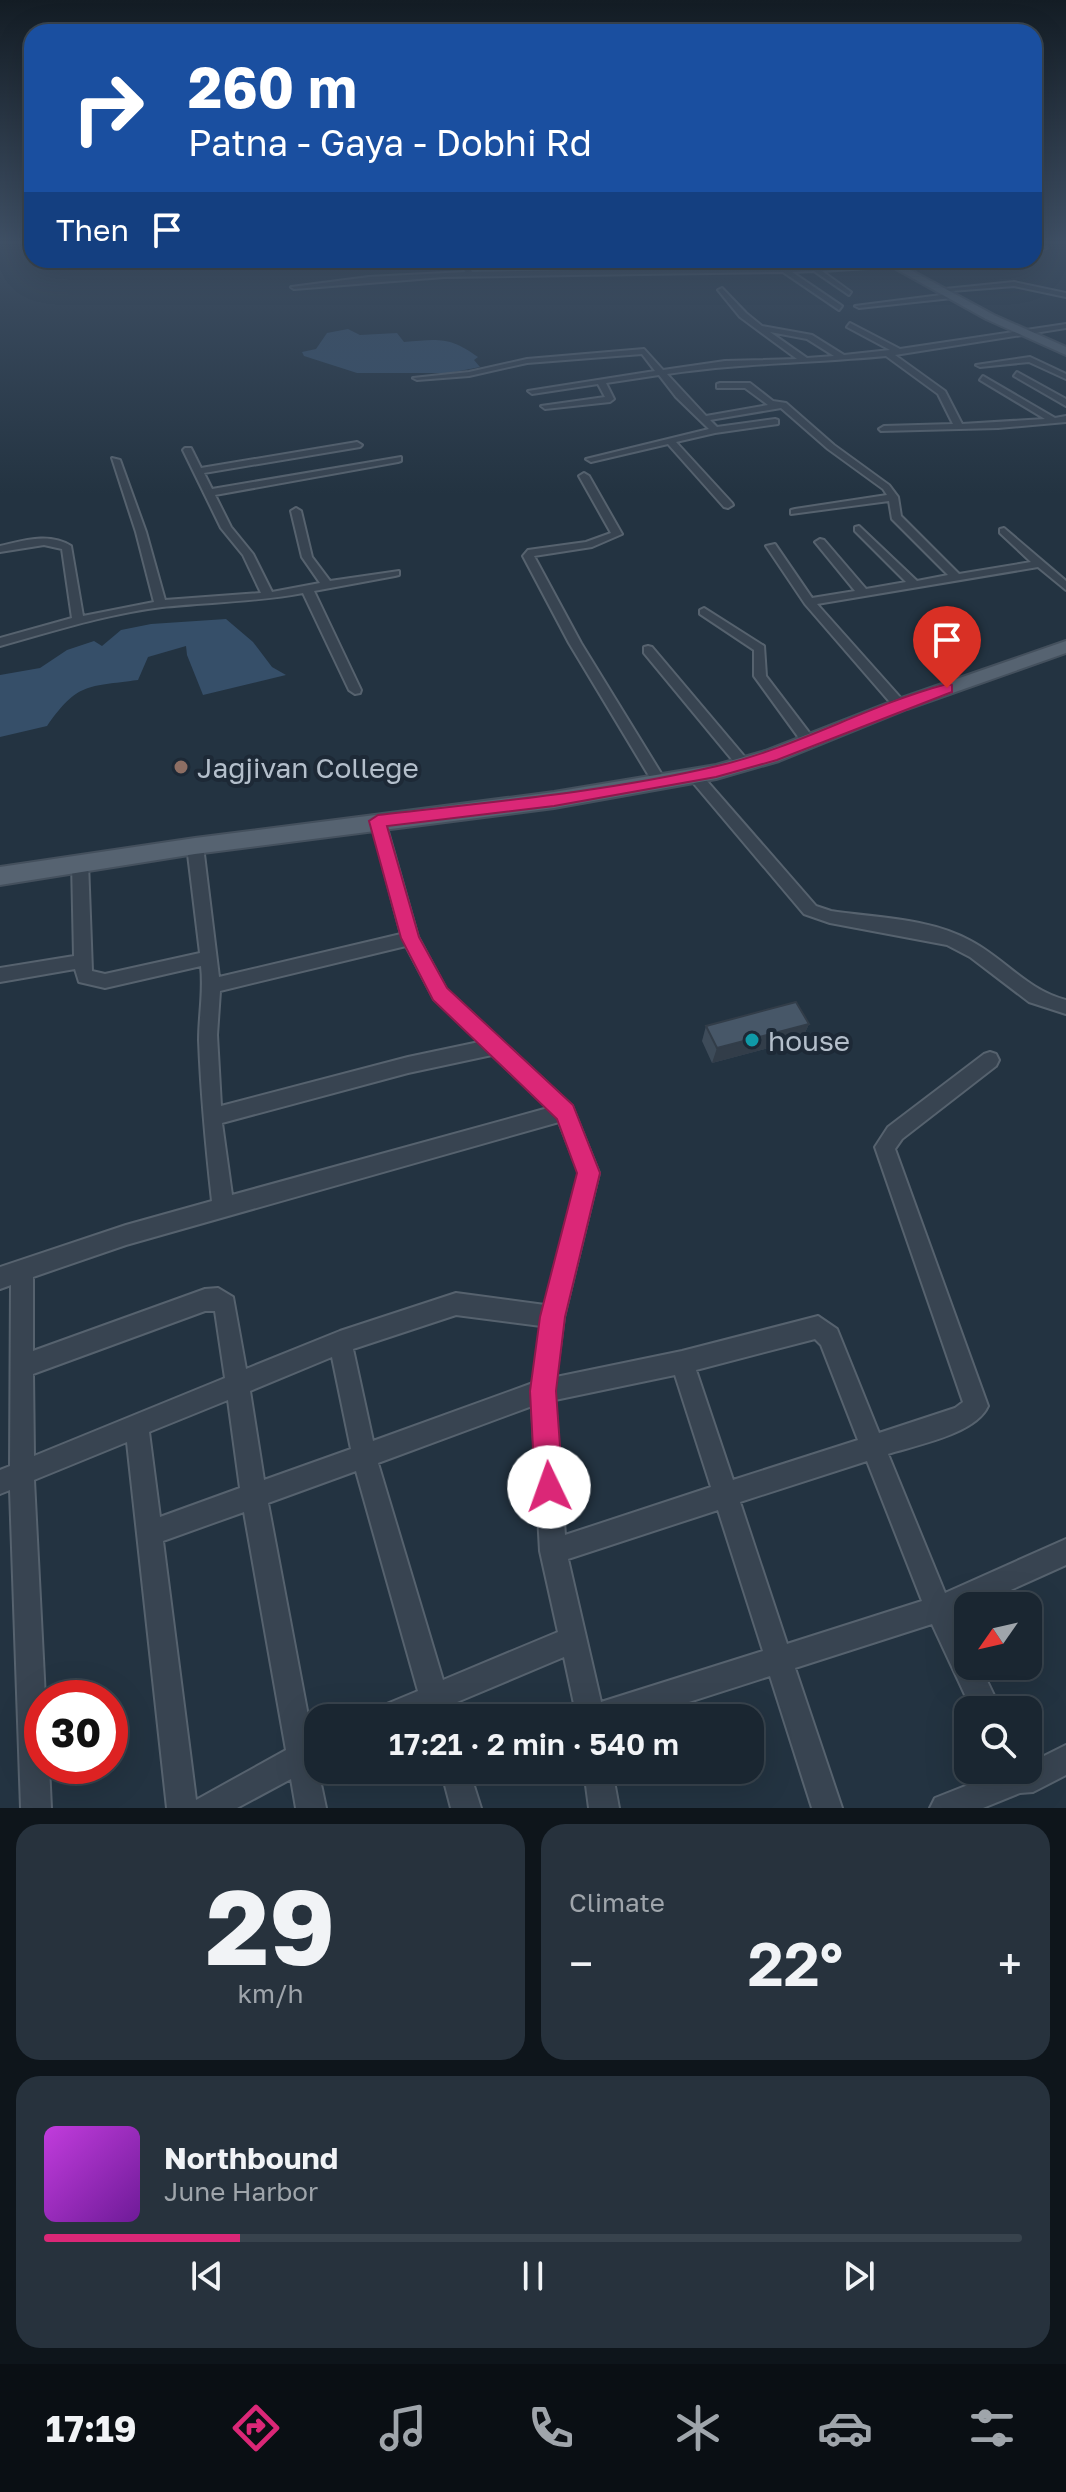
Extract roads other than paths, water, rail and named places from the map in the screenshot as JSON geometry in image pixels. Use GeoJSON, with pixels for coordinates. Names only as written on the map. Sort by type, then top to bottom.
{"type":"FeatureCollection","features":[{"type":"Feature","properties":{"kind":"main road"},"geometry":{"type":"LineString","coordinates":[[1008,324],[1066,351]]}},
{"type":"Feature","properties":{"kind":"main road"},"geometry":{"type":"LineString","coordinates":[[0,876],[195,846],[554,800],[695,776],[744,765],[900,705],[1066,647]]}},
{"type":"Feature","properties":{"kind":"street"},"geometry":{"type":"LineString","coordinates":[[755,324],[805,361]]}},
{"type":"Feature","properties":{"kind":"street"},"geometry":{"type":"LineString","coordinates":[[850,325],[899,352]]}},
{"type":"Feature","properties":{"kind":"street"},"geometry":{"type":"LineString","coordinates":[[532,391],[725,363],[805,361],[899,352],[1066,326]]}},
{"type":"Feature","properties":{"kind":"street"},"geometry":{"type":"LineString","coordinates":[[760,328],[809,337],[843,358]]}},
{"type":"Feature","properties":{"kind":"street"},"geometry":{"type":"LineString","coordinates":[[417,378],[469,374],[527,361],[640,350],[648,352],[661,373],[715,430]]}},
{"type":"Feature","properties":{"kind":"street"},"geometry":{"type":"LineString","coordinates":[[887,353],[942,393],[958,425]]}},
{"type":"Feature","properties":{"kind":"street"},"geometry":{"type":"LineString","coordinates":[[980,365],[1030,359],[1066,377]]}},
{"type":"Feature","properties":{"kind":"street"},"geometry":{"type":"LineString","coordinates":[[1017,374],[1066,403]]}},
{"type":"Feature","properties":{"kind":"street"},"geometry":{"type":"LineString","coordinates":[[983,378],[1054,421]]}},
{"type":"Feature","properties":{"kind":"street"},"geometry":{"type":"LineString","coordinates":[[545,406],[610,399],[601,382]]}},
{"type":"Feature","properties":{"kind":"street"},"geometry":{"type":"LineString","coordinates":[[720,386],[747,385],[771,403],[780,404],[886,487],[893,497],[896,517],[955,576]]}},
{"type":"Feature","properties":{"kind":"street"},"geometry":{"type":"LineString","coordinates":[[703,419],[780,404]]}},
{"type":"Feature","properties":{"kind":"street"},"geometry":{"type":"LineString","coordinates":[[884,429],[958,425],[1003,428],[1066,419]]}},
{"type":"Feature","properties":{"kind":"street"},"geometry":{"type":"LineString","coordinates":[[591,459],[715,430],[775,422]]}},
{"type":"Feature","properties":{"kind":"street"},"geometry":{"type":"LineString","coordinates":[[671,442],[728,505]]}},
{"type":"Feature","properties":{"kind":"street"},"geometry":{"type":"LineString","coordinates":[[198,471],[357,445]]}},
{"type":"Feature","properties":{"kind":"street"},"geometry":{"type":"LineString","coordinates":[[188,450],[226,528],[255,565],[268,596]]}},
{"type":"Feature","properties":{"kind":"street"},"geometry":{"type":"LineString","coordinates":[[208,493],[398,459]]}},
{"type":"Feature","properties":{"kind":"street"},"geometry":{"type":"LineString","coordinates":[[115,460],[141,532],[160,604]]}},
{"type":"Feature","properties":{"kind":"street"},"geometry":{"type":"LineString","coordinates":[[584,476],[617,534],[594,544],[532,552],[528,556],[575,643],[660,783]]}},
{"type":"Feature","properties":{"kind":"street"},"geometry":{"type":"LineString","coordinates":[[795,512],[893,497]]}},
{"type":"Feature","properties":{"kind":"street"},"geometry":{"type":"LineString","coordinates":[[296,511],[307,557],[328,586]]}},
{"type":"Feature","properties":{"kind":"street"},"geometry":{"type":"LineString","coordinates":[[859,529],[914,584]]}},
{"type":"Feature","properties":{"kind":"street"},"geometry":{"type":"LineString","coordinates":[[1004,531],[1066,587]]}},
{"type":"Feature","properties":{"kind":"street"},"geometry":{"type":"LineString","coordinates":[[0,549],[53,541],[63,544],[67,548],[78,621]]}},
{"type":"Feature","properties":{"kind":"street"},"geometry":{"type":"LineString","coordinates":[[820,542],[862,592]]}},
{"type":"Feature","properties":{"kind":"street"},"geometry":{"type":"LineString","coordinates":[[771,546],[809,602],[900,705]]}},
{"type":"Feature","properties":{"kind":"street"},"geometry":{"type":"LineString","coordinates":[[809,602],[1037,564]]}},
{"type":"Feature","properties":{"kind":"street"},"geometry":{"type":"LineString","coordinates":[[0,642],[46,626],[160,604],[268,596],[395,573]]}},
{"type":"Feature","properties":{"kind":"street"},"geometry":{"type":"LineString","coordinates":[[307,589],[355,690]]}},
{"type":"Feature","properties":{"kind":"street"},"geometry":{"type":"LineString","coordinates":[[704,612],[760,649],[760,676],[809,742]]}},
{"type":"Feature","properties":{"kind":"street"},"geometry":{"type":"LineString","coordinates":[[648,650],[744,765]]}},
{"type":"Feature","properties":{"kind":"street"},"geometry":{"type":"LineString","coordinates":[[695,776],[810,910],[830,917],[961,943],[1034,998],[1066,1007]]}},
{"type":"Feature","properties":{"kind":"street"},"geometry":{"type":"LineString","coordinates":[[378,821],[410,938],[440,994],[565,1112],[589,1173],[553,1317],[543,1391],[553,1551],[571,1640],[589,1704]]}},
{"type":"Feature","properties":{"kind":"street"},"geometry":{"type":"LineString","coordinates":[[195,846],[210,957],[212,986],[208,1035],[212,1117],[223,1207]]}},
{"type":"Feature","properties":{"kind":"street"},"geometry":{"type":"LineString","coordinates":[[80,862],[85,977],[105,981],[210,957]]}},
{"type":"Feature","properties":{"kind":"street"},"geometry":{"type":"LineString","coordinates":[[212,986],[410,938]]}},
{"type":"Feature","properties":{"kind":"street"},"geometry":{"type":"LineString","coordinates":[[0,975],[82,961]]}},
{"type":"Feature","properties":{"kind":"street"},"geometry":{"type":"LineString","coordinates":[[212,1117],[408,1065],[493,1047]]}},
{"type":"Feature","properties":{"kind":"street"},"geometry":{"type":"LineString","coordinates":[[553,1551],[962,1418],[976,1406],[885,1147],[895,1133],[990,1060]]}},
{"type":"Feature","properties":{"kind":"street"},"geometry":{"type":"LineString","coordinates":[[36,1808],[11,1478],[24,1366],[11,1274],[223,1207],[565,1112]]}},
{"type":"Feature","properties":{"kind":"street"},"geometry":{"type":"LineString","coordinates":[[24,1366],[205,1300],[218,1299],[225,1305],[254,1497],[304,1726]]}},
{"type":"Feature","properties":{"kind":"street"},"geometry":{"type":"LineString","coordinates":[[11,1478],[340,1342],[456,1304],[553,1317]]}},
{"type":"Feature","properties":{"kind":"street"},"geometry":{"type":"LineString","coordinates":[[151,1533],[543,1391],[682,1362],[811,1327],[823,1330],[938,1609],[980,1696]]}},
{"type":"Feature","properties":{"kind":"street"},"geometry":{"type":"LineString","coordinates":[[340,1342],[364,1455],[436,1704]]}},
{"type":"Feature","properties":{"kind":"street"},"geometry":{"type":"LineString","coordinates":[[682,1362],[827,1808]]}},
{"type":"Feature","properties":{"kind":"street"},"geometry":{"type":"LineString","coordinates":[[137,1427],[182,1808]]}},
{"type":"Feature","properties":{"kind":"street"},"geometry":{"type":"LineString","coordinates":[[638,1704],[938,1609],[1066,1552]]}},
{"type":"Feature","properties":{"kind":"street"},"geometry":{"type":"LineString","coordinates":[[443,1704],[571,1640]]}},
{"type":"Feature","properties":{"kind":"street"},"geometry":{"type":"LineString","coordinates":[[207,1808],[304,1756]]}},
{"type":"Feature","properties":{"kind":"street"},"geometry":{"type":"LineString","coordinates":[[1042,1773],[1066,1759]]}},
{"type":"Feature","properties":{"kind":"street"},"geometry":{"type":"LineString","coordinates":[[311,1784],[311,1808]]}},
{"type":"Feature","properties":{"kind":"street"},"geometry":{"type":"LineString","coordinates":[[459,1784],[466,1808]]}},
{"type":"Feature","properties":{"kind":"street"},"geometry":{"type":"LineString","coordinates":[[600,1784],[604,1808]]}},
{"type":"Feature","properties":{"kind":"street"},"geometry":{"type":"LineString","coordinates":[[945,1808],[997,1784]]}},
{"type":"Feature","properties":{"kind":"water"},"geometry":{"type":"Polygon","coordinates":[[[348,329],[360,335],[397,333],[404,342],[451,342],[478,357],[474,360],[480,367],[449,373],[357,373],[304,356],[302,352],[316,349],[327,333],[348,329]]]}},
{"type":"Feature","properties":{"kind":"water"},"geometry":{"type":"Polygon","coordinates":[[[226,619],[253,642],[272,667],[286,675],[203,695],[186,646],[148,657],[138,680],[95,686],[76,694],[47,726],[0,737],[0,675],[40,668],[67,650],[94,641],[102,646],[121,630],[151,624],[226,619]]]}},
{"type":"Feature","properties":{"kind":"place","name":"Jagjivan College"},"geometry":{"type":"Point","coordinates":[181,767]}},
{"type":"Feature","properties":{"kind":"place","name":"house"},"geometry":{"type":"Point","coordinates":[752,1040]}}]}
